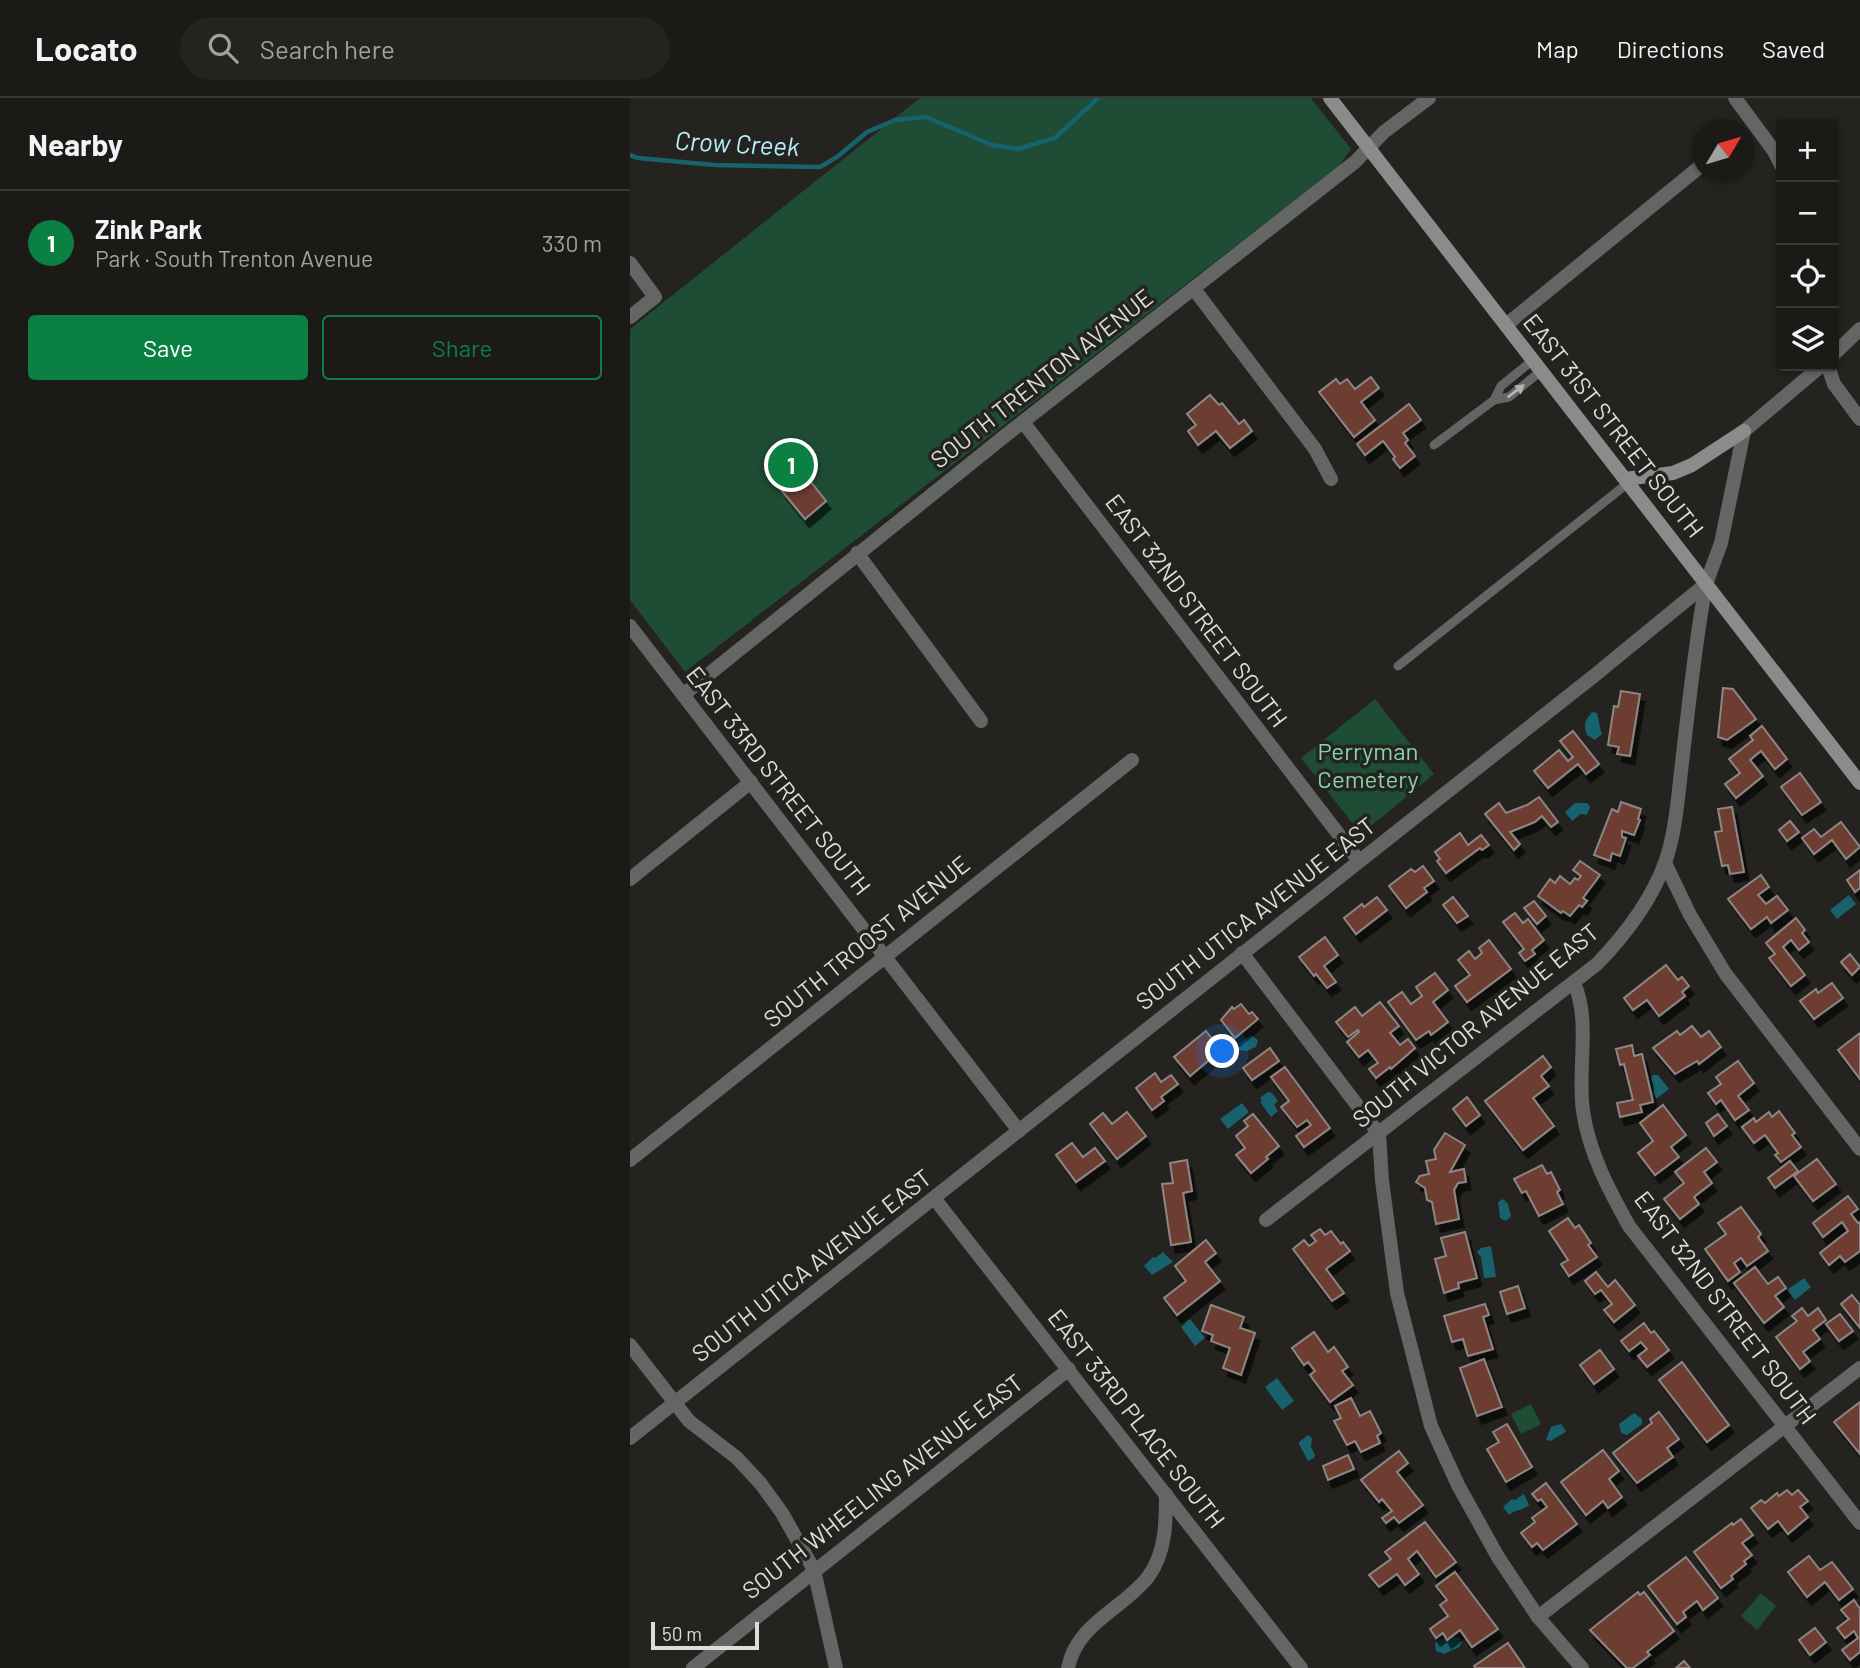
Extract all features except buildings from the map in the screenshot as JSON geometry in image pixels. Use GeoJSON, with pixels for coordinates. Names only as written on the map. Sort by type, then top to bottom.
{"type":"FeatureCollection","features":[{"type":"Feature","properties":{"kind":"main road","name":"EAST 31ST STREET SOUTH"},"geometry":{"type":"LineString","coordinates":[[1330,98],[1860,783]]}},
{"type":"Feature","properties":{"kind":"main road"},"geometry":{"type":"LineString","coordinates":[[1626,481],[1673,473],[1692,465],[1744,431]]}},
{"type":"Feature","properties":{"kind":"street","name":"SOUTH TRENTON AVENUE"},"geometry":{"type":"LineString","coordinates":[[683,695],[857,553],[1355,162],[1384,132],[1429,98]]}},
{"type":"Feature","properties":{"kind":"street"},"geometry":{"type":"LineString","coordinates":[[1735,98],[1746,119]]}},
{"type":"Feature","properties":{"kind":"street"},"geometry":{"type":"LineString","coordinates":[[1755,133],[1776,159]]}},
{"type":"Feature","properties":{"kind":"street"},"geometry":{"type":"LineString","coordinates":[[1506,325],[1692,173]]}},
{"type":"Feature","properties":{"kind":"street"},"geometry":{"type":"LineString","coordinates":[[630,263],[655,297],[630,317]]}},
{"type":"Feature","properties":{"kind":"street"},"geometry":{"type":"LineString","coordinates":[[1194,289],[1307,439],[1331,479]]}},
{"type":"Feature","properties":{"kind":"street"},"geometry":{"type":"LineString","coordinates":[[1839,349],[1860,329]]}},
{"type":"Feature","properties":{"kind":"street"},"geometry":{"type":"LineString","coordinates":[[1706,584],[1721,543],[1744,431],[1815,371]]}},
{"type":"Feature","properties":{"kind":"street"},"geometry":{"type":"LineString","coordinates":[[1830,371],[1834,384],[1860,419]]}},
{"type":"Feature","properties":{"kind":"street","name":"EAST 32ND STREET SOUTH"},"geometry":{"type":"LineString","coordinates":[[1023,422],[1359,861]]}},
{"type":"Feature","properties":{"kind":"street"},"geometry":{"type":"LineString","coordinates":[[857,553],[981,720]]}},
{"type":"Feature","properties":{"kind":"street","name":"SOUTH UTICA AVENUE EAST"},"geometry":{"type":"LineString","coordinates":[[630,1438],[1595,675],[1706,584]]}},
{"type":"Feature","properties":{"kind":"street","name":"SOUTH VICTOR AVENUE EAST"},"geometry":{"type":"LineString","coordinates":[[1266,1220],[1574,983],[1597,964],[1626,932],[1651,893],[1665,863],[1674,826],[1698,627],[1706,584]]}},
{"type":"Feature","properties":{"kind":"street","name":"EAST 33RD STREET SOUTH"},"geometry":{"type":"LineString","coordinates":[[630,626],[1019,1131]]}},
{"type":"Feature","properties":{"kind":"street","name":"SOUTH TROOST AVENUE"},"geometry":{"type":"LineString","coordinates":[[630,1160],[1132,760]]}},
{"type":"Feature","properties":{"kind":"street"},"geometry":{"type":"LineString","coordinates":[[630,879],[751,782]]}},
{"type":"Feature","properties":{"kind":"street"},"geometry":{"type":"LineString","coordinates":[[1665,863],[1701,936],[1724,973],[1860,1149]]}},
{"type":"Feature","properties":{"kind":"street"},"geometry":{"type":"LineString","coordinates":[[1242,953],[1380,1134],[1382,1181],[1397,1293],[1432,1426],[1458,1485],[1498,1557],[1538,1617],[1582,1668]]}},
{"type":"Feature","properties":{"kind":"street","name":"EAST 32ND STREET SOUTH"},"geometry":{"type":"LineString","coordinates":[[1574,983],[1581,1000],[1583,1112],[1597,1162],[1611,1194],[1629,1226],[1860,1523]]}},
{"type":"Feature","properties":{"kind":"street","name":"EAST 33RD PLACE SOUTH"},"geometry":{"type":"LineString","coordinates":[[934,1198],[1301,1668]]}},
{"type":"Feature","properties":{"kind":"street"},"geometry":{"type":"LineString","coordinates":[[630,1345],[689,1421],[737,1458],[761,1484],[782,1513],[814,1570],[836,1668]]}},
{"type":"Feature","properties":{"kind":"street","name":"SOUTH WHEELING AVENUE EAST"},"geometry":{"type":"LineString","coordinates":[[693,1668],[1069,1368]]}},
{"type":"Feature","properties":{"kind":"street"},"geometry":{"type":"LineString","coordinates":[[1538,1617],[1860,1368]]}},
{"type":"Feature","properties":{"kind":"street"},"geometry":{"type":"LineString","coordinates":[[1068,1668],[1074,1648],[1087,1630],[1149,1576],[1158,1560],[1166,1530],[1166,1494]]}},
{"type":"Feature","properties":{"kind":"lane"},"geometry":{"type":"LineString","coordinates":[[1434,445],[1494,400],[1501,386],[1537,366]]}},
{"type":"Feature","properties":{"kind":"lane"},"geometry":{"type":"LineString","coordinates":[[1398,666],[1626,481]]}},
{"type":"Feature","properties":{"kind":"green space"},"geometry":{"type":"Polygon","coordinates":[[[920,98],[1311,98],[1351,149],[1340,165],[685,672],[630,600],[630,329],[920,98]]]}},
{"type":"Feature","properties":{"kind":"green space","name":"Perryman Cemetery"},"geometry":{"type":"Polygon","coordinates":[[[1375,699],[1434,774],[1366,830],[1357,829],[1301,758],[1375,699]]]}},
{"type":"Feature","properties":{"kind":"green space"},"geometry":{"type":"Polygon","coordinates":[[[1531,1404],[1541,1424],[1521,1434],[1511,1414],[1531,1404]]]}},
{"type":"Feature","properties":{"kind":"green space"},"geometry":{"type":"Polygon","coordinates":[[[1761,1593],[1776,1606],[1757,1630],[1741,1616],[1761,1593]]]}},
{"type":"Feature","properties":{"kind":"water"},"geometry":{"type":"Polygon","coordinates":[[[1592,712],[1597,713],[1602,734],[1595,740],[1587,735],[1585,728],[1586,720],[1592,712]]]}},
{"type":"Feature","properties":{"kind":"water"},"geometry":{"type":"Polygon","coordinates":[[[1575,803],[1587,803],[1590,807],[1587,815],[1581,814],[1572,821],[1565,812],[1575,803]]]}},
{"type":"Feature","properties":{"kind":"water"},"geometry":{"type":"Polygon","coordinates":[[[1849,895],[1856,904],[1837,919],[1830,910],[1849,895]]]}},
{"type":"Feature","properties":{"kind":"water"},"geometry":{"type":"Polygon","coordinates":[[[1251,1035],[1258,1040],[1256,1047],[1247,1051],[1239,1050],[1239,1043],[1251,1035]]]}},
{"type":"Feature","properties":{"kind":"water"},"geometry":{"type":"Polygon","coordinates":[[[1653,1075],[1658,1075],[1669,1089],[1656,1099],[1652,1093],[1653,1075]]]}},
{"type":"Feature","properties":{"kind":"water"},"geometry":{"type":"Polygon","coordinates":[[[1268,1092],[1278,1101],[1274,1105],[1278,1111],[1271,1117],[1260,1102],[1260,1098],[1268,1092]]]}},
{"type":"Feature","properties":{"kind":"water"},"geometry":{"type":"Polygon","coordinates":[[[1242,1103],[1249,1112],[1228,1129],[1220,1119],[1242,1103]]]}},
{"type":"Feature","properties":{"kind":"water"},"geometry":{"type":"Polygon","coordinates":[[[1503,1199],[1508,1204],[1511,1216],[1506,1221],[1500,1218],[1498,1202],[1503,1199]]]}},
{"type":"Feature","properties":{"kind":"water"},"geometry":{"type":"Polygon","coordinates":[[[1491,1246],[1496,1277],[1484,1278],[1481,1257],[1477,1252],[1481,1248],[1491,1246]]]}},
{"type":"Feature","properties":{"kind":"water"},"geometry":{"type":"Polygon","coordinates":[[[1163,1252],[1173,1262],[1152,1275],[1144,1266],[1163,1252]]]}},
{"type":"Feature","properties":{"kind":"water"},"geometry":{"type":"Polygon","coordinates":[[[1804,1278],[1811,1287],[1795,1300],[1787,1290],[1804,1278]]]}},
{"type":"Feature","properties":{"kind":"water"},"geometry":{"type":"Polygon","coordinates":[[[1190,1319],[1205,1338],[1195,1346],[1181,1327],[1190,1319]]]}},
{"type":"Feature","properties":{"kind":"water"},"geometry":{"type":"Polygon","coordinates":[[[1277,1378],[1294,1401],[1282,1410],[1265,1387],[1277,1378]]]}},
{"type":"Feature","properties":{"kind":"water"},"geometry":{"type":"Polygon","coordinates":[[[1634,1413],[1642,1419],[1642,1424],[1627,1435],[1621,1433],[1619,1424],[1634,1413]]]}},
{"type":"Feature","properties":{"kind":"water"},"geometry":{"type":"Polygon","coordinates":[[[1561,1424],[1566,1431],[1552,1441],[1546,1440],[1551,1427],[1561,1424]]]}},
{"type":"Feature","properties":{"kind":"water"},"geometry":{"type":"Polygon","coordinates":[[[1308,1435],[1312,1438],[1311,1447],[1315,1455],[1308,1461],[1299,1442],[1308,1435]]]}},
{"type":"Feature","properties":{"kind":"water"},"geometry":{"type":"Polygon","coordinates":[[[1524,1494],[1529,1505],[1509,1515],[1503,1507],[1524,1494]]]}},
{"type":"Feature","properties":{"kind":"water"},"geometry":{"type":"Polygon","coordinates":[[[1454,1636],[1462,1642],[1459,1647],[1444,1654],[1436,1651],[1435,1643],[1439,1639],[1448,1640],[1454,1636]]]}},
{"type":"Feature","properties":{"kind":"waterway","name":"Crow Creek"},"geometry":{"type":"LineString","coordinates":[[630,155],[715,165],[820,167],[837,157],[867,132],[895,120],[926,117],[992,145],[1018,149],[1055,138],[1098,98]]}},
{"type":"Feature","properties":{"kind":"place","name":"Zink Park"},"geometry":{"type":"Point","coordinates":[791,465]}}]}
